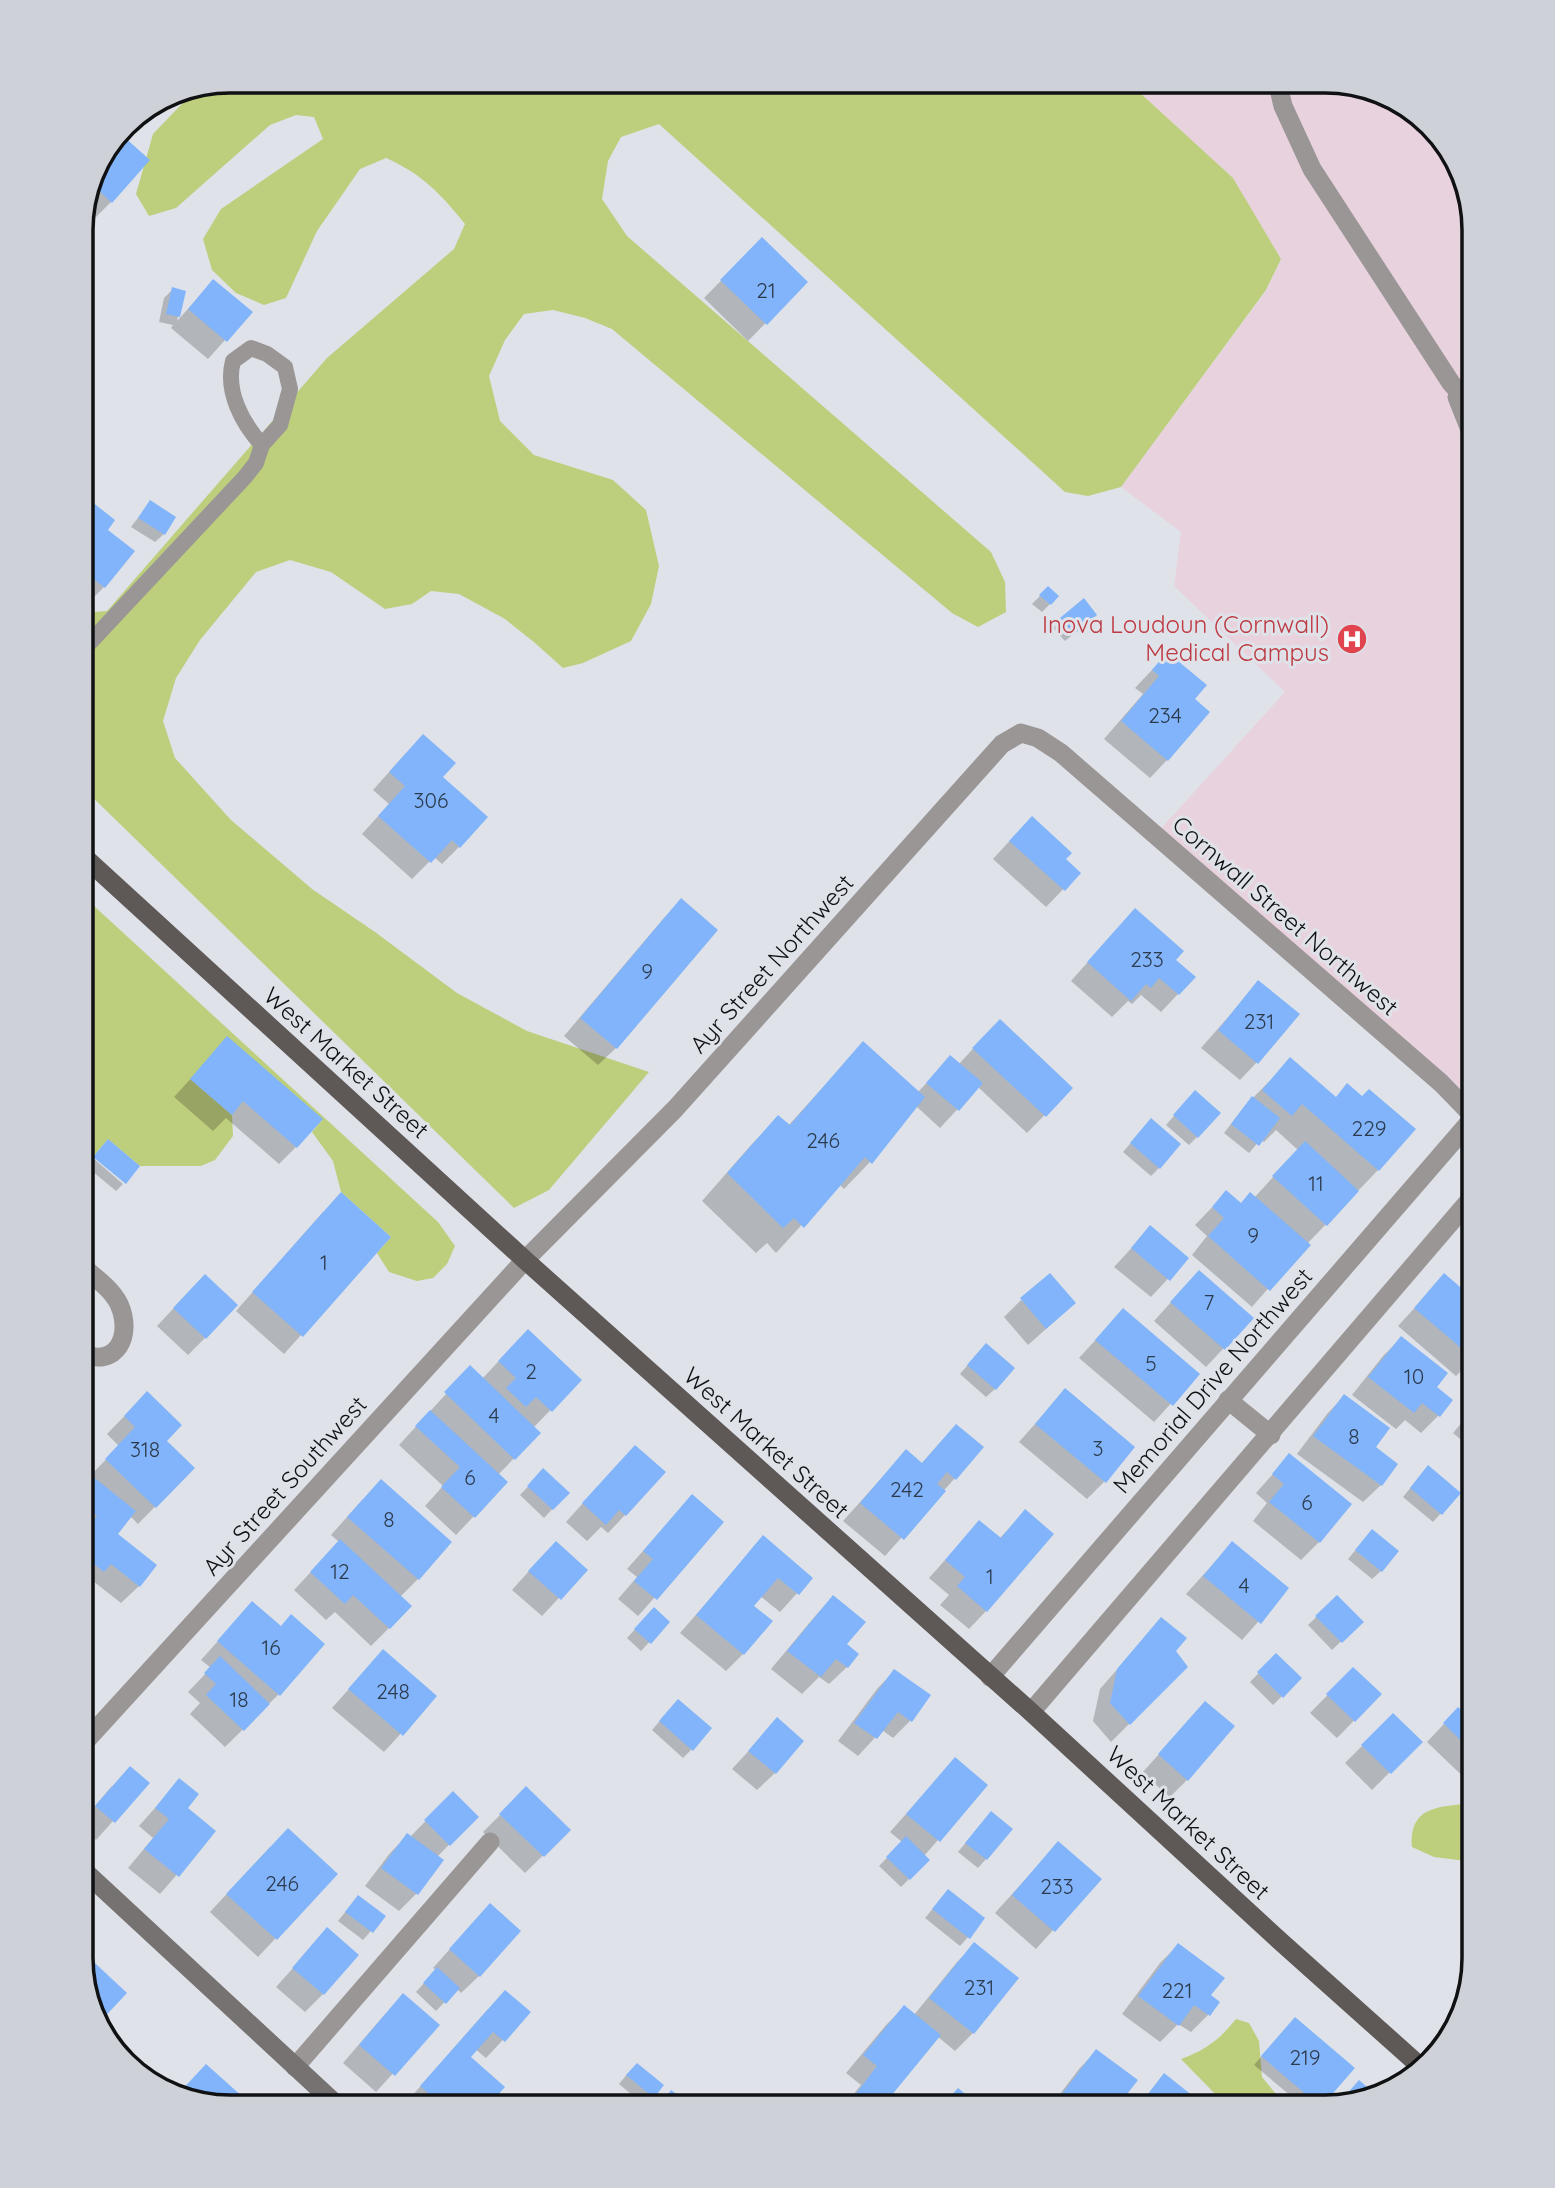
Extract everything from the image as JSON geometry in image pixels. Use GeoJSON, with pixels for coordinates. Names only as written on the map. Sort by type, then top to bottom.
{"type":"FeatureCollection","features":[{"type":"Feature","properties":{"kind":"main road","name":"West Market Street"},"geometry":{"type":"LineString","coordinates":[[93,865],[525,1259],[1031,1712],[1415,2062]]}},
{"type":"Feature","properties":{"kind":"main road"},"geometry":{"type":"LineString","coordinates":[[93,1880],[326,2095]]}},
{"type":"Feature","properties":{"kind":"street"},"geometry":{"type":"LineString","coordinates":[[1280,93],[1283,106],[1312,169],[1462,404]]}},
{"type":"Feature","properties":{"kind":"street","name":"Ayr Street Northwest"},"geometry":{"type":"LineString","coordinates":[[525,1259],[675,1109],[1002,744],[1021,733],[1038,738],[1061,753]]}},
{"type":"Feature","properties":{"kind":"street","name":"Cornwall Street Northwest"},"geometry":{"type":"LineString","coordinates":[[1061,753],[1462,1104]]}},
{"type":"Feature","properties":{"kind":"street","name":"Memorial Drive Northwest"},"geometry":{"type":"LineString","coordinates":[[990,1677],[1462,1132]]}},
{"type":"Feature","properties":{"kind":"street"},"geometry":{"type":"LineString","coordinates":[[1031,1712],[1462,1210]]}},
{"type":"Feature","properties":{"kind":"street","name":"Ayr Street Southwest"},"geometry":{"type":"LineString","coordinates":[[93,1732],[525,1259]]}},
{"type":"Feature","properties":{"kind":"street"},"geometry":{"type":"LineString","coordinates":[[93,1275],[118,1303],[125,1322],[125,1335],[119,1349],[93,1358]]}},
{"type":"Feature","properties":{"kind":"street"},"geometry":{"type":"LineString","coordinates":[[1228,1400],[1270,1435]]}},
{"type":"Feature","properties":{"kind":"street"},"geometry":{"type":"LineString","coordinates":[[295,2067],[490,1842]]}},
{"type":"Feature","properties":{"kind":"lane"},"geometry":{"type":"LineString","coordinates":[[93,639],[245,477],[256,463],[262,445],[280,425],[290,389],[285,368],[267,354],[251,348],[233,361],[230,373],[232,394],[262,445]]}},
{"type":"Feature","properties":{"kind":"shaded area","name":"Inova Loudoun (Cornwall) Medical Campus"},"geometry":{"type":"Polygon","coordinates":[[[1140,93],[1334,93],[1361,97],[1394,111],[1422,133],[1444,161],[1458,194],[1462,230],[1462,1106],[1155,835],[1285,692],[1174,586],[1181,532],[1121,487],[1266,291],[1281,259],[1233,178],[1140,93]]]}},
{"type":"Feature","properties":{"kind":"green space"},"geometry":{"type":"Polygon","coordinates":[[[221,93],[1140,93],[1233,178],[1281,259],[1266,290],[1121,487],[1088,496],[1065,492],[659,124],[621,137],[608,161],[602,199],[627,236],[991,552],[1005,582],[1006,612],[978,627],[952,613],[612,329],[585,318],[553,310],[524,314],[505,340],[489,376],[500,421],[534,455],[613,480],[646,510],[659,566],[651,604],[631,641],[583,663],[563,668],[505,619],[459,594],[431,591],[412,604],[385,609],[331,572],[290,560],[256,572],[200,640],[176,678],[163,721],[175,758],[231,820],[312,889],[457,993],[527,1031],[649,1072],[549,1190],[514,1208],[93,798],[93,612],[107,611],[327,358],[454,249],[465,224],[430,186],[386,158],[360,169],[317,231],[286,298],[264,305],[236,293],[212,270],[203,239],[221,209],[323,139],[314,117],[296,115],[270,125],[176,208],[149,216],[136,194],[153,134],[185,100],[221,93]]]}},
{"type":"Feature","properties":{"kind":"green space"},"geometry":{"type":"Polygon","coordinates":[[[93,905],[438,1222],[455,1246],[447,1264],[433,1278],[417,1281],[389,1272],[377,1253],[391,1237],[341,1192],[333,1161],[312,1132],[322,1120],[190,1079],[232,1115],[233,1136],[215,1160],[201,1166],[140,1166],[108,1139],[93,1157],[93,905]]]}},
{"type":"Feature","properties":{"kind":"green space"},"geometry":{"type":"Polygon","coordinates":[[[1462,1804],[1462,1860],[1434,1857],[1412,1847],[1412,1833],[1416,1823],[1422,1815],[1440,1807],[1462,1804]]]}},
{"type":"Feature","properties":{"kind":"green space"},"geometry":{"type":"Polygon","coordinates":[[[1236,2019],[1249,2023],[1259,2041],[1262,2077],[1277,2095],[1216,2095],[1181,2059],[1198,2052],[1236,2019]]]}},
{"type":"Feature","properties":{"kind":"building"},"geometry":{"type":"Polygon","coordinates":[[[127,139],[150,160],[112,203],[98,190],[111,161],[127,139]]]}},
{"type":"Feature","properties":{"kind":"building"},"geometry":{"type":"Polygon","coordinates":[[[762,237],[808,282],[767,325],[720,280],[762,237]]]}},
{"type":"Feature","properties":{"kind":"building"},"geometry":{"type":"Polygon","coordinates":[[[213,279],[253,312],[227,342],[188,309],[213,279]]]}},
{"type":"Feature","properties":{"kind":"building"},"geometry":{"type":"Polygon","coordinates":[[[172,287],[186,291],[180,317],[166,314],[172,287]]]}},
{"type":"Feature","properties":{"kind":"building"},"geometry":{"type":"Polygon","coordinates":[[[150,500],[176,517],[165,535],[138,518],[150,500]]]}},
{"type":"Feature","properties":{"kind":"building"},"geometry":{"type":"Polygon","coordinates":[[[93,503],[115,520],[108,530],[135,551],[105,588],[93,579],[93,503]]]}},
{"type":"Feature","properties":{"kind":"building"},"geometry":{"type":"Polygon","coordinates":[[[1048,586],[1059,596],[1051,605],[1039,595],[1048,586]]]}},
{"type":"Feature","properties":{"kind":"building"},"geometry":{"type":"Polygon","coordinates":[[[1084,598],[1097,615],[1074,634],[1060,618],[1084,598]]]}},
{"type":"Feature","properties":{"kind":"building"},"geometry":{"type":"Polygon","coordinates":[[[1167,652],[1207,685],[1195,699],[1210,712],[1168,761],[1121,721],[1159,676],[1152,670],[1167,652]]]}},
{"type":"Feature","properties":{"kind":"building"},"geometry":{"type":"Polygon","coordinates":[[[423,734],[456,763],[443,777],[488,817],[460,848],[452,840],[431,863],[378,816],[405,786],[389,772],[423,734]]]}},
{"type":"Feature","properties":{"kind":"building"},"geometry":{"type":"Polygon","coordinates":[[[1032,816],[1072,853],[1066,859],[1081,873],[1065,891],[1009,841],[1032,816]]]}},
{"type":"Feature","properties":{"kind":"building"},"geometry":{"type":"Polygon","coordinates":[[[681,898],[718,930],[617,1049],[580,1018],[681,898]]]}},
{"type":"Feature","properties":{"kind":"building"},"geometry":{"type":"Polygon","coordinates":[[[1135,908],[1184,951],[1176,960],[1196,977],[1179,995],[1159,978],[1151,988],[1146,984],[1131,1001],[1087,962],[1135,908]]]}},
{"type":"Feature","properties":{"kind":"building"},"geometry":{"type":"Polygon","coordinates":[[[1258,980],[1300,1014],[1258,1064],[1218,1030],[1258,980]]]}},
{"type":"Feature","properties":{"kind":"building"},"geometry":{"type":"Polygon","coordinates":[[[1000,1019],[1073,1088],[1046,1117],[972,1048],[1000,1019]]]}},
{"type":"Feature","properties":{"kind":"building"},"geometry":{"type":"Polygon","coordinates":[[[227,1036],[323,1119],[297,1148],[243,1101],[232,1115],[190,1079],[227,1036]]]}},
{"type":"Feature","properties":{"kind":"building"},"geometry":{"type":"Polygon","coordinates":[[[863,1041],[925,1097],[872,1164],[865,1157],[804,1228],[794,1218],[783,1228],[727,1173],[778,1115],[790,1125],[863,1041]]]}},
{"type":"Feature","properties":{"kind":"building"},"geometry":{"type":"Polygon","coordinates":[[[950,1055],[983,1083],[959,1111],[926,1083],[950,1055]]]}},
{"type":"Feature","properties":{"kind":"building"},"geometry":{"type":"Polygon","coordinates":[[[1290,1057],[1336,1097],[1347,1083],[1362,1096],[1369,1089],[1416,1129],[1379,1171],[1302,1104],[1292,1116],[1262,1090],[1290,1057]]]}},
{"type":"Feature","properties":{"kind":"building"},"geometry":{"type":"Polygon","coordinates":[[[1195,1090],[1221,1113],[1198,1138],[1173,1115],[1195,1090]]]}},
{"type":"Feature","properties":{"kind":"building"},"geometry":{"type":"Polygon","coordinates":[[[1252,1096],[1280,1118],[1259,1146],[1231,1124],[1252,1096]]]}},
{"type":"Feature","properties":{"kind":"building"},"geometry":{"type":"Polygon","coordinates":[[[1151,1118],[1181,1144],[1160,1169],[1130,1143],[1151,1118]]]}},
{"type":"Feature","properties":{"kind":"building"},"geometry":{"type":"Polygon","coordinates":[[[108,1139],[140,1166],[126,1184],[93,1157],[108,1139]]]}},
{"type":"Feature","properties":{"kind":"building"},"geometry":{"type":"Polygon","coordinates":[[[1305,1141],[1359,1191],[1327,1226],[1272,1176],[1305,1141]]]}},
{"type":"Feature","properties":{"kind":"building"},"geometry":{"type":"Polygon","coordinates":[[[1226,1190],[1241,1203],[1250,1192],[1311,1245],[1270,1291],[1208,1236],[1224,1218],[1212,1207],[1226,1190]]]}},
{"type":"Feature","properties":{"kind":"building"},"geometry":{"type":"Polygon","coordinates":[[[341,1192],[391,1237],[303,1337],[252,1292],[341,1192]]]}},
{"type":"Feature","properties":{"kind":"building"},"geometry":{"type":"Polygon","coordinates":[[[1150,1225],[1189,1258],[1170,1281],[1131,1248],[1150,1225]]]}},
{"type":"Feature","properties":{"kind":"building"},"geometry":{"type":"Polygon","coordinates":[[[1199,1270],[1254,1318],[1225,1350],[1170,1302],[1199,1270]]]}},
{"type":"Feature","properties":{"kind":"building"},"geometry":{"type":"Polygon","coordinates":[[[1050,1273],[1076,1303],[1046,1329],[1020,1298],[1050,1273]]]}},
{"type":"Feature","properties":{"kind":"building"},"geometry":{"type":"Polygon","coordinates":[[[1444,1273],[1462,1289],[1462,1349],[1414,1308],[1444,1273]]]}},
{"type":"Feature","properties":{"kind":"building"},"geometry":{"type":"Polygon","coordinates":[[[205,1274],[238,1305],[206,1339],[173,1308],[205,1274]]]}},
{"type":"Feature","properties":{"kind":"building"},"geometry":{"type":"Polygon","coordinates":[[[1123,1308],[1200,1374],[1173,1406],[1095,1340],[1123,1308]]]}},
{"type":"Feature","properties":{"kind":"building"},"geometry":{"type":"Polygon","coordinates":[[[528,1329],[582,1380],[552,1412],[536,1397],[526,1407],[506,1388],[516,1378],[498,1361],[528,1329]]]}},
{"type":"Feature","properties":{"kind":"building"},"geometry":{"type":"Polygon","coordinates":[[[1401,1336],[1448,1373],[1437,1387],[1453,1400],[1440,1417],[1422,1403],[1414,1413],[1368,1377],[1401,1336]]]}},
{"type":"Feature","properties":{"kind":"building"},"geometry":{"type":"Polygon","coordinates":[[[986,1343],[1015,1368],[996,1390],[967,1365],[986,1343]]]}},
{"type":"Feature","properties":{"kind":"building"},"geometry":{"type":"Polygon","coordinates":[[[470,1365],[541,1433],[515,1460],[444,1392],[470,1365]]]}},
{"type":"Feature","properties":{"kind":"building"},"geometry":{"type":"Polygon","coordinates":[[[1065,1388],[1135,1447],[1106,1483],[1035,1424],[1065,1388]]]}},
{"type":"Feature","properties":{"kind":"building"},"geometry":{"type":"Polygon","coordinates":[[[147,1391],[182,1425],[167,1441],[195,1468],[156,1508],[105,1459],[135,1427],[124,1416],[147,1391]]]}},
{"type":"Feature","properties":{"kind":"building"},"geometry":{"type":"Polygon","coordinates":[[[1344,1394],[1390,1428],[1376,1447],[1398,1464],[1382,1486],[1313,1436],[1344,1394]]]}},
{"type":"Feature","properties":{"kind":"building"},"geometry":{"type":"Polygon","coordinates":[[[430,1410],[508,1482],[475,1518],[441,1487],[460,1467],[415,1426],[430,1410]]]}},
{"type":"Feature","properties":{"kind":"building"},"geometry":{"type":"Polygon","coordinates":[[[956,1424],[984,1447],[956,1480],[947,1472],[937,1484],[946,1491],[904,1540],[860,1503],[906,1449],[922,1463],[956,1424]]]}},
{"type":"Feature","properties":{"kind":"building"},"geometry":{"type":"Polygon","coordinates":[[[635,1445],[666,1472],[626,1516],[619,1510],[606,1525],[582,1503],[635,1445]]]}},
{"type":"Feature","properties":{"kind":"building"},"geometry":{"type":"Polygon","coordinates":[[[1289,1453],[1352,1504],[1320,1543],[1269,1502],[1284,1484],[1272,1474],[1289,1453]]]}},
{"type":"Feature","properties":{"kind":"building"},"geometry":{"type":"Polygon","coordinates":[[[1428,1465],[1461,1493],[1442,1515],[1410,1488],[1428,1465]]]}},
{"type":"Feature","properties":{"kind":"building"},"geometry":{"type":"Polygon","coordinates":[[[543,1468],[570,1493],[553,1510],[527,1486],[543,1468]]]}},
{"type":"Feature","properties":{"kind":"building"},"geometry":{"type":"Polygon","coordinates":[[[93,1477],[136,1511],[118,1534],[157,1565],[140,1587],[111,1564],[104,1572],[93,1563],[93,1521],[97,1516],[93,1512],[93,1477]]]}},
{"type":"Feature","properties":{"kind":"building"},"geometry":{"type":"Polygon","coordinates":[[[381,1479],[452,1542],[419,1580],[347,1517],[381,1479]]]}},
{"type":"Feature","properties":{"kind":"building"},"geometry":{"type":"Polygon","coordinates":[[[692,1494],[724,1522],[657,1600],[634,1581],[653,1559],[643,1551],[692,1494]]]}},
{"type":"Feature","properties":{"kind":"building"},"geometry":{"type":"Polygon","coordinates":[[[1025,1509],[1054,1534],[987,1612],[957,1586],[965,1577],[945,1560],[979,1520],[1001,1538],[1025,1509]]]}},
{"type":"Feature","properties":{"kind":"building"},"geometry":{"type":"Polygon","coordinates":[[[1372,1529],[1399,1551],[1382,1572],[1355,1550],[1372,1529]]]}},
{"type":"Feature","properties":{"kind":"building"},"geometry":{"type":"Polygon","coordinates":[[[763,1535],[813,1578],[799,1595],[778,1578],[754,1606],[773,1621],[744,1655],[696,1615],[763,1535]]]}},
{"type":"Feature","properties":{"kind":"building"},"geometry":{"type":"Polygon","coordinates":[[[340,1539],[412,1606],[390,1629],[353,1595],[345,1604],[310,1572],[340,1539]]]}},
{"type":"Feature","properties":{"kind":"building"},"geometry":{"type":"Polygon","coordinates":[[[556,1541],[588,1570],[561,1600],[528,1571],[556,1541]]]}},
{"type":"Feature","properties":{"kind":"building"},"geometry":{"type":"Polygon","coordinates":[[[1232,1541],[1289,1588],[1261,1624],[1203,1576],[1232,1541]]]}},
{"type":"Feature","properties":{"kind":"building"},"geometry":{"type":"Polygon","coordinates":[[[833,1595],[866,1622],[847,1644],[859,1654],[848,1668],[836,1659],[821,1677],[787,1651],[833,1595]]]}},
{"type":"Feature","properties":{"kind":"building"},"geometry":{"type":"Polygon","coordinates":[[[1337,1595],[1364,1622],[1342,1643],[1315,1616],[1337,1595]]]}},
{"type":"Feature","properties":{"kind":"building"},"geometry":{"type":"Polygon","coordinates":[[[252,1601],[281,1626],[291,1614],[325,1644],[280,1696],[217,1641],[252,1601]]]}},
{"type":"Feature","properties":{"kind":"building"},"geometry":{"type":"Polygon","coordinates":[[[654,1607],[670,1622],[651,1644],[634,1629],[654,1607]]]}},
{"type":"Feature","properties":{"kind":"building"},"geometry":{"type":"Polygon","coordinates":[[[1161,1617],[1187,1638],[1176,1651],[1188,1667],[1130,1725],[1110,1703],[1117,1669],[1161,1617]]]}},
{"type":"Feature","properties":{"kind":"building"},"geometry":{"type":"Polygon","coordinates":[[[383,1649],[437,1696],[403,1736],[348,1689],[383,1649]]]}},
{"type":"Feature","properties":{"kind":"building"},"geometry":{"type":"Polygon","coordinates":[[[1276,1653],[1302,1678],[1283,1698],[1257,1672],[1276,1653]]]}},
{"type":"Feature","properties":{"kind":"building"},"geometry":{"type":"Polygon","coordinates":[[[220,1656],[270,1704],[244,1731],[206,1695],[216,1684],[204,1673],[220,1656]]]}},
{"type":"Feature","properties":{"kind":"building"},"geometry":{"type":"Polygon","coordinates":[[[1353,1667],[1382,1694],[1355,1722],[1326,1694],[1353,1667]]]}},
{"type":"Feature","properties":{"kind":"building"},"geometry":{"type":"Polygon","coordinates":[[[894,1669],[931,1695],[912,1722],[898,1712],[877,1739],[854,1723],[894,1669]]]}},
{"type":"Feature","properties":{"kind":"building"},"geometry":{"type":"Polygon","coordinates":[[[678,1699],[712,1728],[693,1751],[659,1721],[678,1699]]]}},
{"type":"Feature","properties":{"kind":"building"},"geometry":{"type":"Polygon","coordinates":[[[1205,1701],[1235,1726],[1188,1781],[1158,1754],[1205,1701]]]}},
{"type":"Feature","properties":{"kind":"building"},"geometry":{"type":"Polygon","coordinates":[[[1458,1707],[1462,1711],[1462,1741],[1443,1723],[1458,1707]]]}},
{"type":"Feature","properties":{"kind":"building"},"geometry":{"type":"Polygon","coordinates":[[[1393,1713],[1423,1742],[1391,1774],[1361,1745],[1393,1713]]]}},
{"type":"Feature","properties":{"kind":"building"},"geometry":{"type":"Polygon","coordinates":[[[777,1717],[804,1741],[776,1774],[748,1751],[777,1717]]]}},
{"type":"Feature","properties":{"kind":"building"},"geometry":{"type":"Polygon","coordinates":[[[955,1757],[988,1785],[940,1842],[906,1814],[955,1757]]]}},
{"type":"Feature","properties":{"kind":"building"},"geometry":{"type":"Polygon","coordinates":[[[130,1766],[150,1783],[115,1823],[95,1806],[130,1766]]]}},
{"type":"Feature","properties":{"kind":"building"},"geometry":{"type":"Polygon","coordinates":[[[179,1778],[199,1794],[188,1808],[216,1831],[179,1877],[144,1849],[169,1819],[155,1808],[179,1778]]]}},
{"type":"Feature","properties":{"kind":"building"},"geometry":{"type":"Polygon","coordinates":[[[526,1786],[571,1830],[544,1857],[499,1814],[526,1786]]]}},
{"type":"Feature","properties":{"kind":"building"},"geometry":{"type":"Polygon","coordinates":[[[453,1791],[479,1817],[450,1846],[424,1820],[453,1791]]]}},
{"type":"Feature","properties":{"kind":"building"},"geometry":{"type":"Polygon","coordinates":[[[991,1811],[1013,1829],[987,1860],[965,1843],[991,1811]]]}},
{"type":"Feature","properties":{"kind":"building"},"geometry":{"type":"Polygon","coordinates":[[[288,1828],[338,1874],[277,1940],[226,1894],[288,1828]]]}},
{"type":"Feature","properties":{"kind":"building"},"geometry":{"type":"Polygon","coordinates":[[[407,1833],[444,1860],[418,1895],[381,1868],[407,1833]]]}},
{"type":"Feature","properties":{"kind":"building"},"geometry":{"type":"Polygon","coordinates":[[[906,1836],[930,1860],[910,1880],[886,1857],[906,1836]]]}},
{"type":"Feature","properties":{"kind":"building"},"geometry":{"type":"Polygon","coordinates":[[[1058,1841],[1102,1879],[1055,1932],[1012,1895],[1058,1841]]]}},
{"type":"Feature","properties":{"kind":"building"},"geometry":{"type":"Polygon","coordinates":[[[948,1889],[985,1918],[970,1939],[932,1909],[948,1889]]]}},
{"type":"Feature","properties":{"kind":"building"},"geometry":{"type":"Polygon","coordinates":[[[358,1895],[386,1916],[373,1933],[345,1912],[358,1895]]]}},
{"type":"Feature","properties":{"kind":"building"},"geometry":{"type":"Polygon","coordinates":[[[490,1903],[521,1931],[480,1977],[449,1949],[490,1903]]]}},
{"type":"Feature","properties":{"kind":"building"},"geometry":{"type":"Polygon","coordinates":[[[327,1927],[359,1955],[324,1995],[292,1968],[327,1927]]]}},
{"type":"Feature","properties":{"kind":"building"},"geometry":{"type":"Polygon","coordinates":[[[974,1942],[1019,1978],[974,2034],[929,1998],[974,1942]]]}},
{"type":"Feature","properties":{"kind":"building"},"geometry":{"type":"Polygon","coordinates":[[[1178,1943],[1225,1978],[1211,1995],[1220,2002],[1210,2016],[1194,2005],[1179,2026],[1138,1996],[1178,1943]]]}},
{"type":"Feature","properties":{"kind":"building"},"geometry":{"type":"Polygon","coordinates":[[[93,1961],[127,1993],[105,2016],[97,1994],[93,1961]]]}},
{"type":"Feature","properties":{"kind":"building"},"geometry":{"type":"Polygon","coordinates":[[[437,1967],[460,1988],[446,2004],[423,1983],[437,1967]]]}},
{"type":"Feature","properties":{"kind":"building"},"geometry":{"type":"Polygon","coordinates":[[[505,1990],[531,2012],[505,2042],[493,2032],[471,2057],[505,2087],[498,2095],[430,2095],[420,2086],[505,1990]]]}},
{"type":"Feature","properties":{"kind":"building"},"geometry":{"type":"Polygon","coordinates":[[[403,1993],[440,2025],[395,2076],[359,2045],[403,1993]]]}},
{"type":"Feature","properties":{"kind":"building"},"geometry":{"type":"Polygon","coordinates":[[[904,2005],[941,2035],[892,2095],[855,2095],[877,2066],[863,2055],[904,2005]]]}},
{"type":"Feature","properties":{"kind":"building"},"geometry":{"type":"Polygon","coordinates":[[[1295,2017],[1355,2068],[1332,2095],[1307,2095],[1261,2056],[1295,2017]]]}},
{"type":"Feature","properties":{"kind":"building"},"geometry":{"type":"Polygon","coordinates":[[[1096,2049],[1138,2080],[1126,2095],[1061,2095],[1096,2049]]]}},
{"type":"Feature","properties":{"kind":"building"},"geometry":{"type":"Polygon","coordinates":[[[637,2063],[664,2085],[656,2095],[650,2095],[626,2075],[637,2063]]]}},
{"type":"Feature","properties":{"kind":"building"},"geometry":{"type":"Polygon","coordinates":[[[206,2064],[241,2095],[203,2093],[184,2087],[206,2064]]]}},
{"type":"Feature","properties":{"kind":"building"},"geometry":{"type":"Polygon","coordinates":[[[1164,2073],[1192,2095],[1149,2095],[1164,2073]]]}},
{"type":"Feature","properties":{"kind":"building"},"geometry":{"type":"Polygon","coordinates":[[[1359,2080],[1369,2088],[1361,2091],[1347,2093],[1359,2080]]]}},
{"type":"Feature","properties":{"kind":"building"},"geometry":{"type":"Polygon","coordinates":[[[958,2088],[966,2095],[952,2095],[958,2088]]]}},
{"type":"Feature","properties":{"kind":"place","name":"Inova Loudoun (Cornwall) Medical Campus"},"geometry":{"type":"Point","coordinates":[1352,639]}}]}
